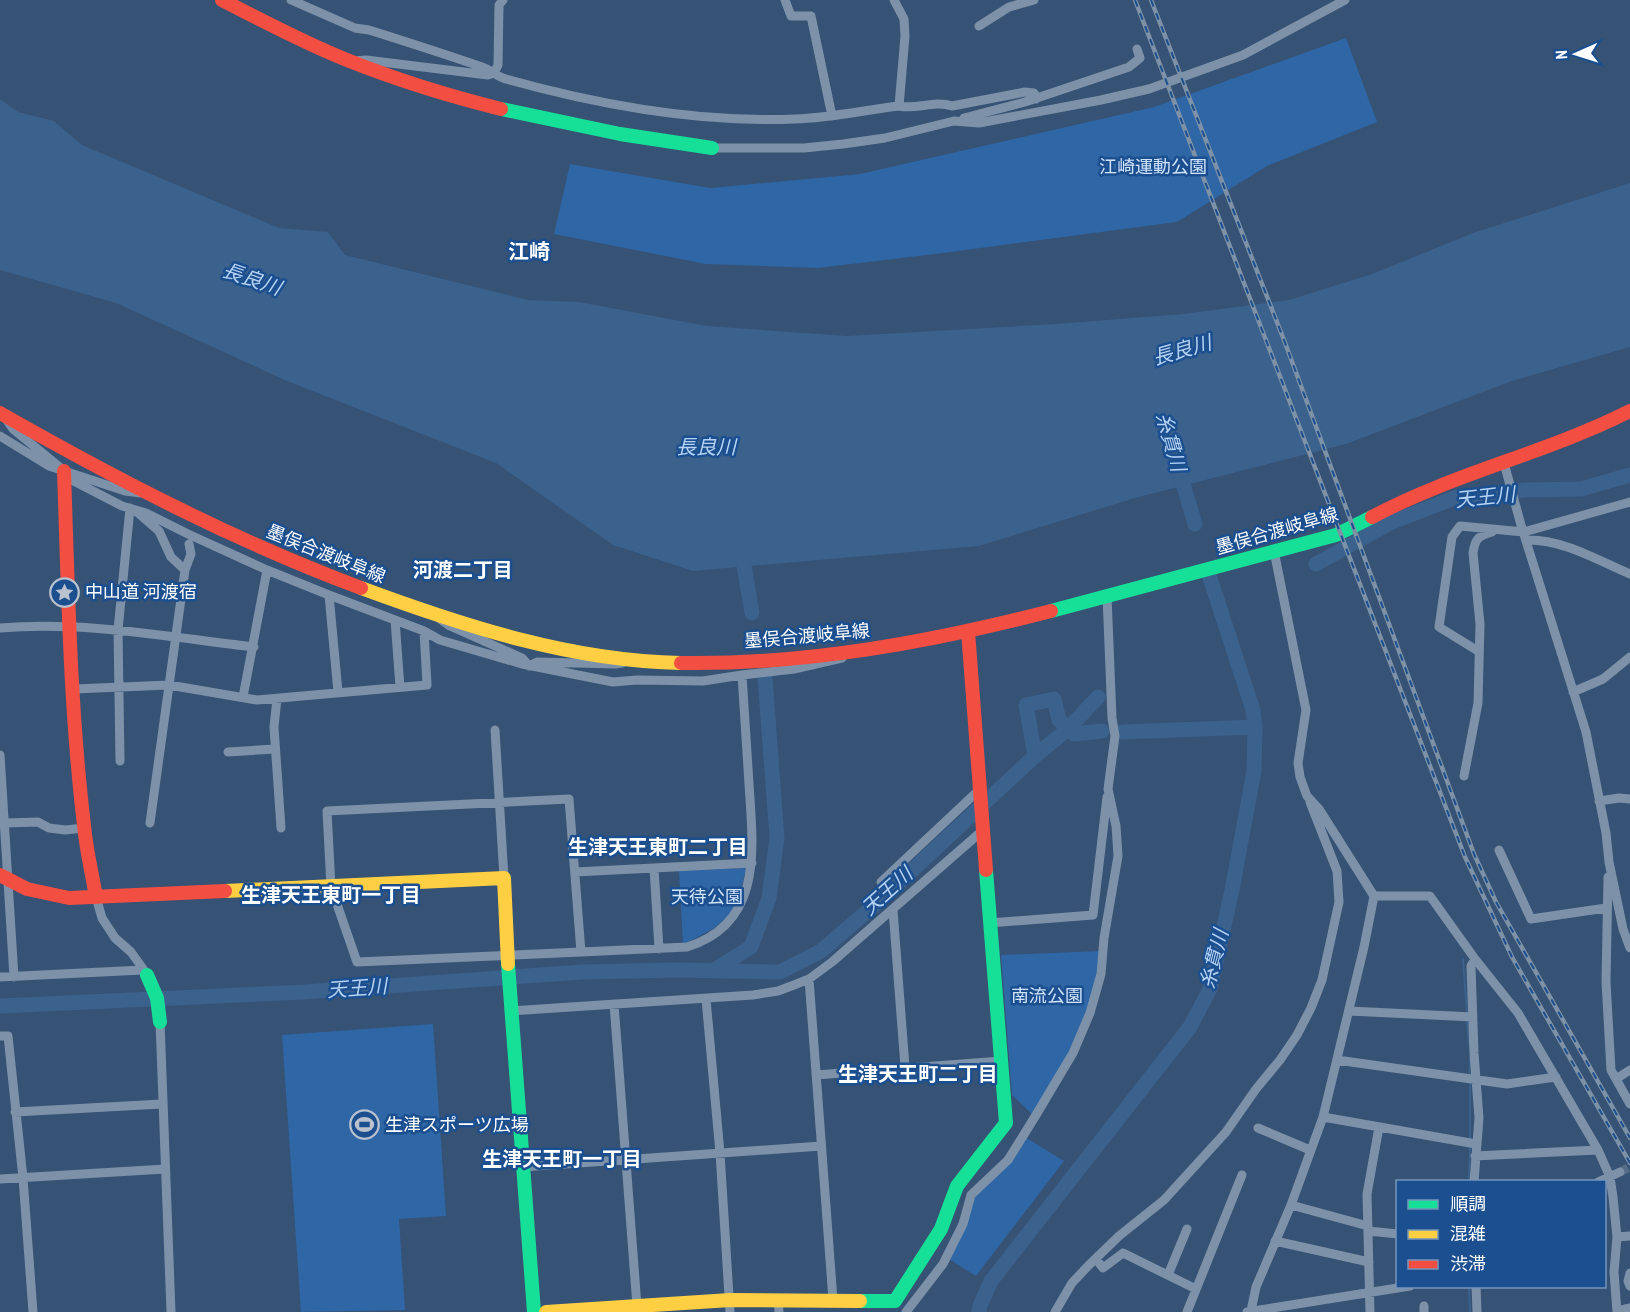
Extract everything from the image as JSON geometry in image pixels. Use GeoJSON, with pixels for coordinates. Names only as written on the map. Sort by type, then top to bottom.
{"type":"FeatureCollection","features":[{"type":"Feature","properties":{"kind":"street"},"geometry":{"type":"LineString","coordinates":[[222,0],[296,38],[350,61],[427,87],[514,112],[597,131],[712,148],[793,148],[885,138],[1036,99],[1129,67],[1140,58],[1137,49]]}},
{"type":"Feature","properties":{"kind":"street"},"geometry":{"type":"LineString","coordinates":[[291,0],[355,28],[369,30],[506,79],[572,95],[681,114],[742,119],[796,119],[899,106],[942,103],[952,106],[1025,92],[1034,93],[1036,99]]}},
{"type":"Feature","properties":{"kind":"street"},"geometry":{"type":"LineString","coordinates":[[350,61],[366,60],[488,75],[494,73],[498,65],[499,5],[503,0]]}},
{"type":"Feature","properties":{"kind":"street"},"geometry":{"type":"LineString","coordinates":[[784,0],[791,16],[811,16],[832,116]]}},
{"type":"Feature","properties":{"kind":"street"},"geometry":{"type":"LineString","coordinates":[[894,0],[904,19],[905,36],[899,106]]}},
{"type":"Feature","properties":{"kind":"street"},"geometry":{"type":"LineString","coordinates":[[979,26],[1007,3],[1034,0]]}},
{"type":"Feature","properties":{"kind":"street"},"geometry":{"type":"LineString","coordinates":[[954,121],[979,123],[1149,89],[1243,55],[1345,0]]}},
{"type":"Feature","properties":{"kind":"street","name":"墨俣合渡岐阜線"},"geometry":{"type":"LineString","coordinates":[[2,414],[149,494],[331,578],[435,615],[538,645],[633,660],[676,663],[832,655],[861,651],[968,631],[1107,596],[1336,535],[1429,489],[1504,466],[1612,421],[1630,411]]}},
{"type":"Feature","properties":{"kind":"street"},"geometry":{"type":"LineString","coordinates":[[2,414],[13,429],[64,473],[125,491],[149,494]]}},
{"type":"Feature","properties":{"kind":"street"},"geometry":{"type":"LineString","coordinates":[[0,436],[122,506],[146,513],[267,570],[424,631],[440,640],[529,666],[613,682],[703,681],[794,669],[837,660],[861,651]]}},
{"type":"Feature","properties":{"kind":"street"},"geometry":{"type":"LineString","coordinates":[[1504,466],[1586,732],[1609,862],[1623,928],[1630,948]]}},
{"type":"Feature","properties":{"kind":"street"},"geometry":{"type":"LineString","coordinates":[[64,473],[69,626],[78,769],[84,828],[96,897],[102,918],[115,938],[131,952],[145,973],[157,998],[160,1022],[171,1312]]}},
{"type":"Feature","properties":{"kind":"street"},"geometry":{"type":"LineString","coordinates":[[1525,536],[1630,502]]}},
{"type":"Feature","properties":{"kind":"street"},"geometry":{"type":"LineString","coordinates":[[132,509],[159,531],[171,557],[185,570]]}},
{"type":"Feature","properties":{"kind":"street"},"geometry":{"type":"LineString","coordinates":[[120,761],[118,630],[132,509]]}},
{"type":"Feature","properties":{"kind":"street"},"geometry":{"type":"LineString","coordinates":[[1478,651],[1439,627],[1452,537],[1460,526],[1500,530],[1555,542],[1630,574]]}},
{"type":"Feature","properties":{"kind":"street"},"geometry":{"type":"LineString","coordinates":[[1464,776],[1478,703],[1480,624],[1473,553],[1474,541],[1480,535],[1500,530]]}},
{"type":"Feature","properties":{"kind":"street"},"geometry":{"type":"LineString","coordinates":[[150,823],[185,570],[191,554],[189,544]]}},
{"type":"Feature","properties":{"kind":"street"},"geometry":{"type":"LineString","coordinates":[[1055,1312],[1072,1283],[1095,1258],[1164,1200],[1226,1132],[1297,1035],[1322,980],[1339,902],[1337,871],[1300,777],[1298,763],[1306,710],[1274,551]]}},
{"type":"Feature","properties":{"kind":"street"},"geometry":{"type":"LineString","coordinates":[[243,697],[267,570]]}},
{"type":"Feature","properties":{"kind":"street"},"geometry":{"type":"LineString","coordinates":[[329,595],[338,693]]}},
{"type":"Feature","properties":{"kind":"street"},"geometry":{"type":"LineString","coordinates":[[989,923],[1093,915],[1115,736],[1112,718],[1107,596]]}},
{"type":"Feature","properties":{"kind":"street"},"geometry":{"type":"LineString","coordinates":[[435,615],[450,626],[522,658],[529,666]]}},
{"type":"Feature","properties":{"kind":"street"},"geometry":{"type":"LineString","coordinates":[[395,620],[400,687]]}},
{"type":"Feature","properties":{"kind":"street"},"geometry":{"type":"LineString","coordinates":[[0,628],[69,626],[254,646]]}},
{"type":"Feature","properties":{"kind":"street"},"geometry":{"type":"LineString","coordinates":[[74,689],[169,685],[257,700],[427,685],[424,631]]}},
{"type":"Feature","properties":{"kind":"street"},"geometry":{"type":"LineString","coordinates":[[546,1312],[637,1306],[778,1306],[833,1300],[892,1306],[941,1229],[957,1186],[1006,1123],[968,631]]}},
{"type":"Feature","properties":{"kind":"street"},"geometry":{"type":"LineString","coordinates":[[1573,692],[1603,680],[1630,657]]}},
{"type":"Feature","properties":{"kind":"street"},"geometry":{"type":"LineString","coordinates":[[529,666],[537,662],[615,664],[633,660]]}},
{"type":"Feature","properties":{"kind":"street"},"geometry":{"type":"LineString","coordinates":[[581,952],[569,799],[327,811],[331,887],[357,962],[507,957],[693,946],[722,928],[737,909],[748,884],[752,863],[742,675]]}},
{"type":"Feature","properties":{"kind":"street"},"geometry":{"type":"LineString","coordinates":[[277,699],[274,727],[281,828]]}},
{"type":"Feature","properties":{"kind":"street"},"geometry":{"type":"LineString","coordinates":[[495,730],[510,1008],[534,1312]]}},
{"type":"Feature","properties":{"kind":"street"},"geometry":{"type":"LineString","coordinates":[[228,752],[275,748]]}},
{"type":"Feature","properties":{"kind":"street"},"geometry":{"type":"LineString","coordinates":[[0,755],[5,823],[4,877],[14,976]]}},
{"type":"Feature","properties":{"kind":"street"},"geometry":{"type":"LineString","coordinates":[[906,1312],[943,1264],[963,1224],[971,1195],[1008,1160],[1080,1039],[1101,974],[1104,938],[1118,856],[1116,826],[1108,789]]}},
{"type":"Feature","properties":{"kind":"street"},"geometry":{"type":"LineString","coordinates":[[882,882],[980,794]]}},
{"type":"Feature","properties":{"kind":"street"},"geometry":{"type":"LineString","coordinates":[[1307,796],[1319,809],[1374,896],[1323,1117],[1291,1205],[1256,1287],[1252,1311],[1403,1288]]}},
{"type":"Feature","properties":{"kind":"street"},"geometry":{"type":"LineString","coordinates":[[1599,801],[1630,799]]}},
{"type":"Feature","properties":{"kind":"street"},"geometry":{"type":"LineString","coordinates":[[5,823],[38,822],[49,828],[65,830],[84,828]]}},
{"type":"Feature","properties":{"kind":"street"},"geometry":{"type":"LineString","coordinates":[[510,1008],[706,999],[778,991],[809,979],[855,944],[982,828]]}},
{"type":"Feature","properties":{"kind":"street"},"geometry":{"type":"LineString","coordinates":[[1499,850],[1531,919],[1606,908]]}},
{"type":"Feature","properties":{"kind":"street"},"geometry":{"type":"LineString","coordinates":[[1609,862],[1606,908],[1611,1070],[1630,1104]]}},
{"type":"Feature","properties":{"kind":"street"},"geometry":{"type":"LineString","coordinates":[[575,872],[752,863]]}},
{"type":"Feature","properties":{"kind":"street"},"geometry":{"type":"LineString","coordinates":[[654,868],[659,949]]}},
{"type":"Feature","properties":{"kind":"street"},"geometry":{"type":"LineString","coordinates":[[4,877],[27,889],[69,898],[504,878]]}},
{"type":"Feature","properties":{"kind":"street"},"geometry":{"type":"LineString","coordinates":[[1374,896],[1430,896],[1475,959],[1518,1013],[1598,1150],[1610,1177],[1617,1237],[1614,1272],[1617,1311],[1630,1308]]}},
{"type":"Feature","properties":{"kind":"street"},"geometry":{"type":"LineString","coordinates":[[893,910],[905,1067]]}},
{"type":"Feature","properties":{"kind":"street"},"geometry":{"type":"LineString","coordinates":[[1474,1180],[1479,1118],[1471,966],[1475,959]]}},
{"type":"Feature","properties":{"kind":"street"},"geometry":{"type":"LineString","coordinates":[[0,977],[145,973]]}},
{"type":"Feature","properties":{"kind":"street"},"geometry":{"type":"LineString","coordinates":[[809,979],[833,1300]]}},
{"type":"Feature","properties":{"kind":"street"},"geometry":{"type":"LineString","coordinates":[[706,999],[720,1153],[730,1306]]}},
{"type":"Feature","properties":{"kind":"street"},"geometry":{"type":"LineString","coordinates":[[614,1004],[637,1306]]}},
{"type":"Feature","properties":{"kind":"street"},"geometry":{"type":"LineString","coordinates":[[1349,1011],[1473,1017]]}},
{"type":"Feature","properties":{"kind":"street"},"geometry":{"type":"LineString","coordinates":[[0,1036],[8,1036],[23,1178],[33,1312]]}},
{"type":"Feature","properties":{"kind":"street"},"geometry":{"type":"LineString","coordinates":[[1337,1060],[1507,1084],[1556,1077]]}},
{"type":"Feature","properties":{"kind":"street"},"geometry":{"type":"LineString","coordinates":[[816,1075],[1001,1061]]}},
{"type":"Feature","properties":{"kind":"street"},"geometry":{"type":"LineString","coordinates":[[1616,1079],[1630,1070]]}},
{"type":"Feature","properties":{"kind":"street"},"geometry":{"type":"LineString","coordinates":[[15,1112],[162,1104]]}},
{"type":"Feature","properties":{"kind":"street"},"geometry":{"type":"LineString","coordinates":[[1323,1117],[1476,1144]]}},
{"type":"Feature","properties":{"kind":"street"},"geometry":{"type":"LineString","coordinates":[[1370,1312],[1367,1194],[1379,1127]]}},
{"type":"Feature","properties":{"kind":"street"},"geometry":{"type":"LineString","coordinates":[[1258,1128],[1310,1150]]}},
{"type":"Feature","properties":{"kind":"street"},"geometry":{"type":"LineString","coordinates":[[522,1167],[821,1146]]}},
{"type":"Feature","properties":{"kind":"street"},"geometry":{"type":"LineString","coordinates":[[1475,1156],[1598,1150]]}},
{"type":"Feature","properties":{"kind":"street"},"geometry":{"type":"LineString","coordinates":[[0,1179],[165,1169]]}},
{"type":"Feature","properties":{"kind":"street"},"geometry":{"type":"LineString","coordinates":[[1603,1180],[1620,1172]]}},
{"type":"Feature","properties":{"kind":"street"},"geometry":{"type":"LineString","coordinates":[[1187,1312],[1242,1175]]}},
{"type":"Feature","properties":{"kind":"street"},"geometry":{"type":"LineString","coordinates":[[1291,1205],[1368,1228],[1396,1234]]}},
{"type":"Feature","properties":{"kind":"street"},"geometry":{"type":"LineString","coordinates":[[1168,1275],[1187,1230]]}},
{"type":"Feature","properties":{"kind":"street"},"geometry":{"type":"LineString","coordinates":[[1617,1237],[1630,1236]]}},
{"type":"Feature","properties":{"kind":"street"},"geometry":{"type":"LineString","coordinates":[[1275,1241],[1369,1262]]}},
{"type":"Feature","properties":{"kind":"street"},"geometry":{"type":"LineString","coordinates":[[1095,1258],[1102,1269],[1123,1253],[1196,1289]]}},
{"type":"Feature","properties":{"kind":"street"},"geometry":{"type":"LineString","coordinates":[[1630,1273],[1628,1281],[1630,1286]]}},
{"type":"Feature","properties":{"kind":"street"},"geometry":{"type":"LineString","coordinates":[[1476,1288],[1477,1312]]}},
{"type":"Feature","properties":{"kind":"green space","name":"江崎運動公園"},"geometry":{"type":"Polygon","coordinates":[[[1346,38],[1377,122],[1267,166],[1177,222],[818,268],[706,264],[554,234],[570,164],[710,188],[860,174],[1154,107],[1346,38]]]}},
{"type":"Feature","properties":{"kind":"green space","name":"天待公園"},"geometry":{"type":"Polygon","coordinates":[[[746,868],[738,897],[727,916],[720,924],[683,944],[679,871],[746,868]]]}},
{"type":"Feature","properties":{"kind":"green space","name":"南流公園"},"geometry":{"type":"Polygon","coordinates":[[[1100,951],[1092,996],[1077,1037],[1033,1115],[1012,1095],[1001,955],[1100,951]]]}},
{"type":"Feature","properties":{"kind":"green space","name":"生津スポーツ広場"},"geometry":{"type":"Polygon","coordinates":[[[433,1024],[446,1216],[399,1219],[405,1310],[301,1312],[282,1035],[433,1024]]]}},
{"type":"Feature","properties":{"kind":"green space"},"geometry":{"type":"Polygon","coordinates":[[[1025,1137],[1064,1161],[976,1276],[949,1259],[972,1200],[1025,1137]]]}},
{"type":"Feature","properties":{"kind":"water","name":"長良川"},"geometry":{"type":"Polygon","coordinates":[[[0,99],[18,112],[54,121],[82,145],[279,228],[328,232],[345,255],[528,300],[579,302],[707,326],[847,336],[1183,314],[1289,300],[1372,274],[1473,233],[1630,183],[1630,347],[1512,381],[1346,444],[1135,498],[979,546],[693,571],[613,545],[496,463],[287,381],[116,303],[0,270],[0,99]]]}},
{"type":"Feature","properties":{"kind":"waterway","name":"糸貫川"},"geometry":{"type":"LineString","coordinates":[[1178,467],[1195,524]]}},
{"type":"Feature","properties":{"kind":"waterway","name":"天王川"},"geometry":{"type":"LineString","coordinates":[[1316,564],[1392,522],[1457,497],[1525,490],[1581,489],[1630,475]]}},
{"type":"Feature","properties":{"kind":"waterway","name":"天王川"},"geometry":{"type":"LineString","coordinates":[[741,548],[752,613]]}},
{"type":"Feature","properties":{"kind":"waterway","name":"糸貫川"},"geometry":{"type":"LineString","coordinates":[[979,1312],[991,1281],[1190,1027],[1210,989],[1232,890],[1254,771],[1255,727],[1253,710],[1210,578]]}},
{"type":"Feature","properties":{"kind":"waterway","name":"天王川"},"geometry":{"type":"LineString","coordinates":[[714,970],[751,947],[769,898],[777,838],[765,677]]}},
{"type":"Feature","properties":{"kind":"waterway","name":"天王川"},"geometry":{"type":"LineString","coordinates":[[0,1006],[304,992],[582,972],[677,970],[780,972],[821,951],[878,902],[1035,756],[1068,729],[1098,697]]}},
{"type":"Feature","properties":{"kind":"waterway","name":"天王川"},"geometry":{"type":"LineString","coordinates":[[1035,756],[1026,705],[1054,699],[1059,720],[1074,734],[1102,731]]}},
{"type":"Feature","properties":{"kind":"waterway"},"geometry":{"type":"LineString","coordinates":[[1122,732],[1255,727]]}},
{"type":"Feature","properties":{"kind":"waterway"},"geometry":{"type":"LineString","coordinates":[[1463,959],[1467,1014]]}},
{"type":"Feature","properties":{"kind":"waterway"},"geometry":{"type":"LineString","coordinates":[[1467,1020],[1469,1044]]}},
{"type":"Feature","properties":{"kind":"waterway"},"geometry":{"type":"LineString","coordinates":[[1470,1058],[1470,1077]]}},
{"type":"Feature","properties":{"kind":"waterway"},"geometry":{"type":"LineString","coordinates":[[1470,1082],[1470,1140]]}},
{"type":"Feature","properties":{"kind":"waterway"},"geometry":{"type":"LineString","coordinates":[[1469,1180],[1470,1145]]}},
{"type":"Feature","properties":{"kind":"waterway"},"geometry":{"type":"LineString","coordinates":[[1469,1288],[1470,1312]]}},
{"type":"Feature","properties":{"kind":"tunnel"},"geometry":{"type":"LineString","coordinates":[[1620,1172],[1630,1167]]}},
{"type":"Feature","properties":{"kind":"railway"},"geometry":{"type":"LineString","coordinates":[[1135,0],[1465,857],[1512,957],[1630,1163]]}},
{"type":"Feature","properties":{"kind":"railway"},"geometry":{"type":"LineString","coordinates":[[1151,0],[1284,340],[1474,854],[1496,902],[1630,1138]]}},
{"type":"Feature","properties":{"kind":"traffic: fast"},"geometry":{"type":"LineString","coordinates":[[501,109],[620,134],[712,148]]}},
{"type":"Feature","properties":{"kind":"traffic: fast"},"geometry":{"type":"LineString","coordinates":[[1051,611],[1336,535],[1372,517]]}},
{"type":"Feature","properties":{"kind":"traffic: fast"},"geometry":{"type":"LineString","coordinates":[[860,1301],[895,1301],[941,1229],[957,1186],[1006,1123],[986,870]]}},
{"type":"Feature","properties":{"kind":"traffic: fast"},"geometry":{"type":"LineString","coordinates":[[508,964],[534,1312]]}},
{"type":"Feature","properties":{"kind":"traffic: fast"},"geometry":{"type":"LineString","coordinates":[[147,975],[157,998],[160,1022]]}},
{"type":"Feature","properties":{"kind":"traffic: slow"},"geometry":{"type":"LineString","coordinates":[[361,588],[518,639],[599,656],[681,663]]}},
{"type":"Feature","properties":{"kind":"traffic: slow"},"geometry":{"type":"LineString","coordinates":[[225,891],[504,878],[508,964]]}},
{"type":"Feature","properties":{"kind":"traffic: slow"},"geometry":{"type":"LineString","coordinates":[[546,1312],[730,1300],[860,1301]]}},
{"type":"Feature","properties":{"kind":"traffic: jam"},"geometry":{"type":"LineString","coordinates":[[222,0],[299,39],[347,60],[423,87],[501,109]]}},
{"type":"Feature","properties":{"kind":"traffic: jam"},"geometry":{"type":"LineString","coordinates":[[1372,517],[1435,488],[1566,439],[1630,411]]}},
{"type":"Feature","properties":{"kind":"traffic: jam"},"geometry":{"type":"LineString","coordinates":[[0,413],[177,508],[268,550],[361,588]]}},
{"type":"Feature","properties":{"kind":"traffic: jam"},"geometry":{"type":"LineString","coordinates":[[64,471],[70,648],[79,781],[96,897]]}},
{"type":"Feature","properties":{"kind":"traffic: jam"},"geometry":{"type":"LineString","coordinates":[[681,663],[728,663],[821,656],[914,642],[1051,611]]}},
{"type":"Feature","properties":{"kind":"traffic: jam"},"geometry":{"type":"LineString","coordinates":[[968,631],[986,870]]}},
{"type":"Feature","properties":{"kind":"traffic: jam"},"geometry":{"type":"LineString","coordinates":[[0,875],[27,889],[69,898],[225,891]]}},
{"type":"Feature","properties":{"kind":"place","name":"中山道 河渡宿"},"geometry":{"type":"Point","coordinates":[64,592]}},
{"type":"Feature","properties":{"kind":"place","name":"生津スポーツ広場"},"geometry":{"type":"Point","coordinates":[364,1125]}},
{"type":"Feature","properties":{"kind":"district","name":"江崎"},"geometry":{"type":"Point","coordinates":[529,252]}},
{"type":"Feature","properties":{"kind":"district","name":"河渡二丁目"},"geometry":{"type":"Point","coordinates":[463,570]}},
{"type":"Feature","properties":{"kind":"district","name":"生津天王東町二丁目"},"geometry":{"type":"Point","coordinates":[658,847]}},
{"type":"Feature","properties":{"kind":"district","name":"生津天王東町一丁目"},"geometry":{"type":"Point","coordinates":[331,895]}},
{"type":"Feature","properties":{"kind":"district","name":"生津天王町二丁目"},"geometry":{"type":"Point","coordinates":[918,1074]}},
{"type":"Feature","properties":{"kind":"district","name":"生津天王町一丁目"},"geometry":{"type":"Point","coordinates":[562,1159]}}]}
